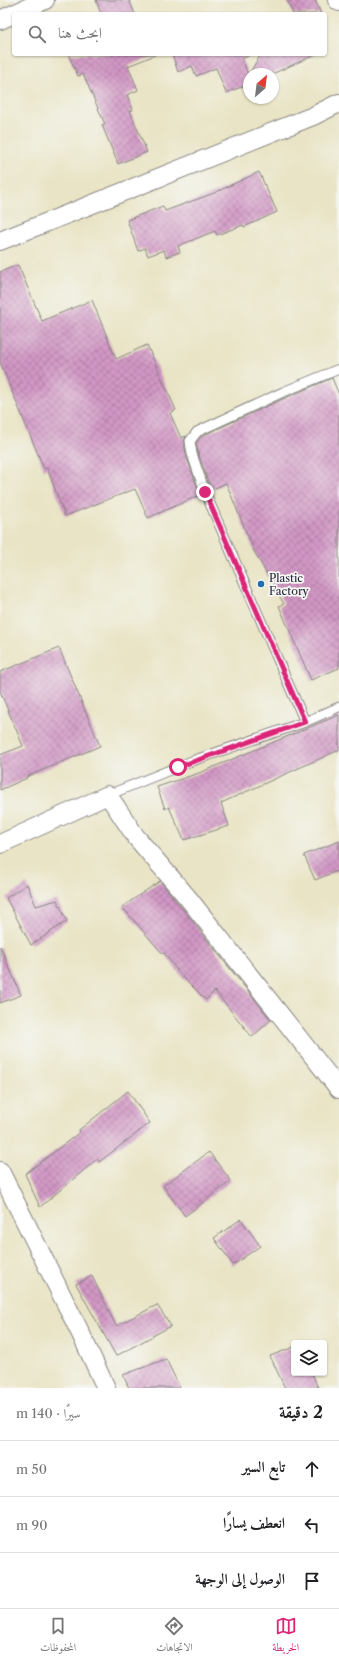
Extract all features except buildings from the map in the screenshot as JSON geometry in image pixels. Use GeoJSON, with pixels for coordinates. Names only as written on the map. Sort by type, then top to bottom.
{"type":"FeatureCollection","features":[{"type":"Feature","properties":{"kind":"street"},"geometry":{"type":"LineString","coordinates":[[18,12],[45,0]]}},
{"type":"Feature","properties":{"kind":"street"},"geometry":{"type":"LineString","coordinates":[[0,20],[12,15]]}},
{"type":"Feature","properties":{"kind":"street"},"geometry":{"type":"LineString","coordinates":[[0,241],[313,116],[339,103]]}},
{"type":"Feature","properties":{"kind":"street"},"geometry":{"type":"LineString","coordinates":[[0,844],[108,795],[136,837],[188,898],[339,1089]]}},
{"type":"Feature","properties":{"kind":"street"},"geometry":{"type":"LineString","coordinates":[[0,1171],[80,1332],[106,1388]]}},
{"type":"Feature","properties":{"kind":"lane"},"geometry":{"type":"LineString","coordinates":[[305,722],[205,492],[192,454],[190,441],[197,432],[203,429],[283,392],[339,369]]}},
{"type":"Feature","properties":{"kind":"lane"},"geometry":{"type":"LineString","coordinates":[[108,795],[192,761],[305,722],[339,706]]}},
{"type":"Feature","properties":{"kind":"place","name":"Plastic Factory"},"geometry":{"type":"Point","coordinates":[261,584]}},
{"type":"Feature","properties":{"kind":"route"},"geometry":{"type":"LineString","coordinates":[[178,767],[305,722],[205,492]]}}]}
